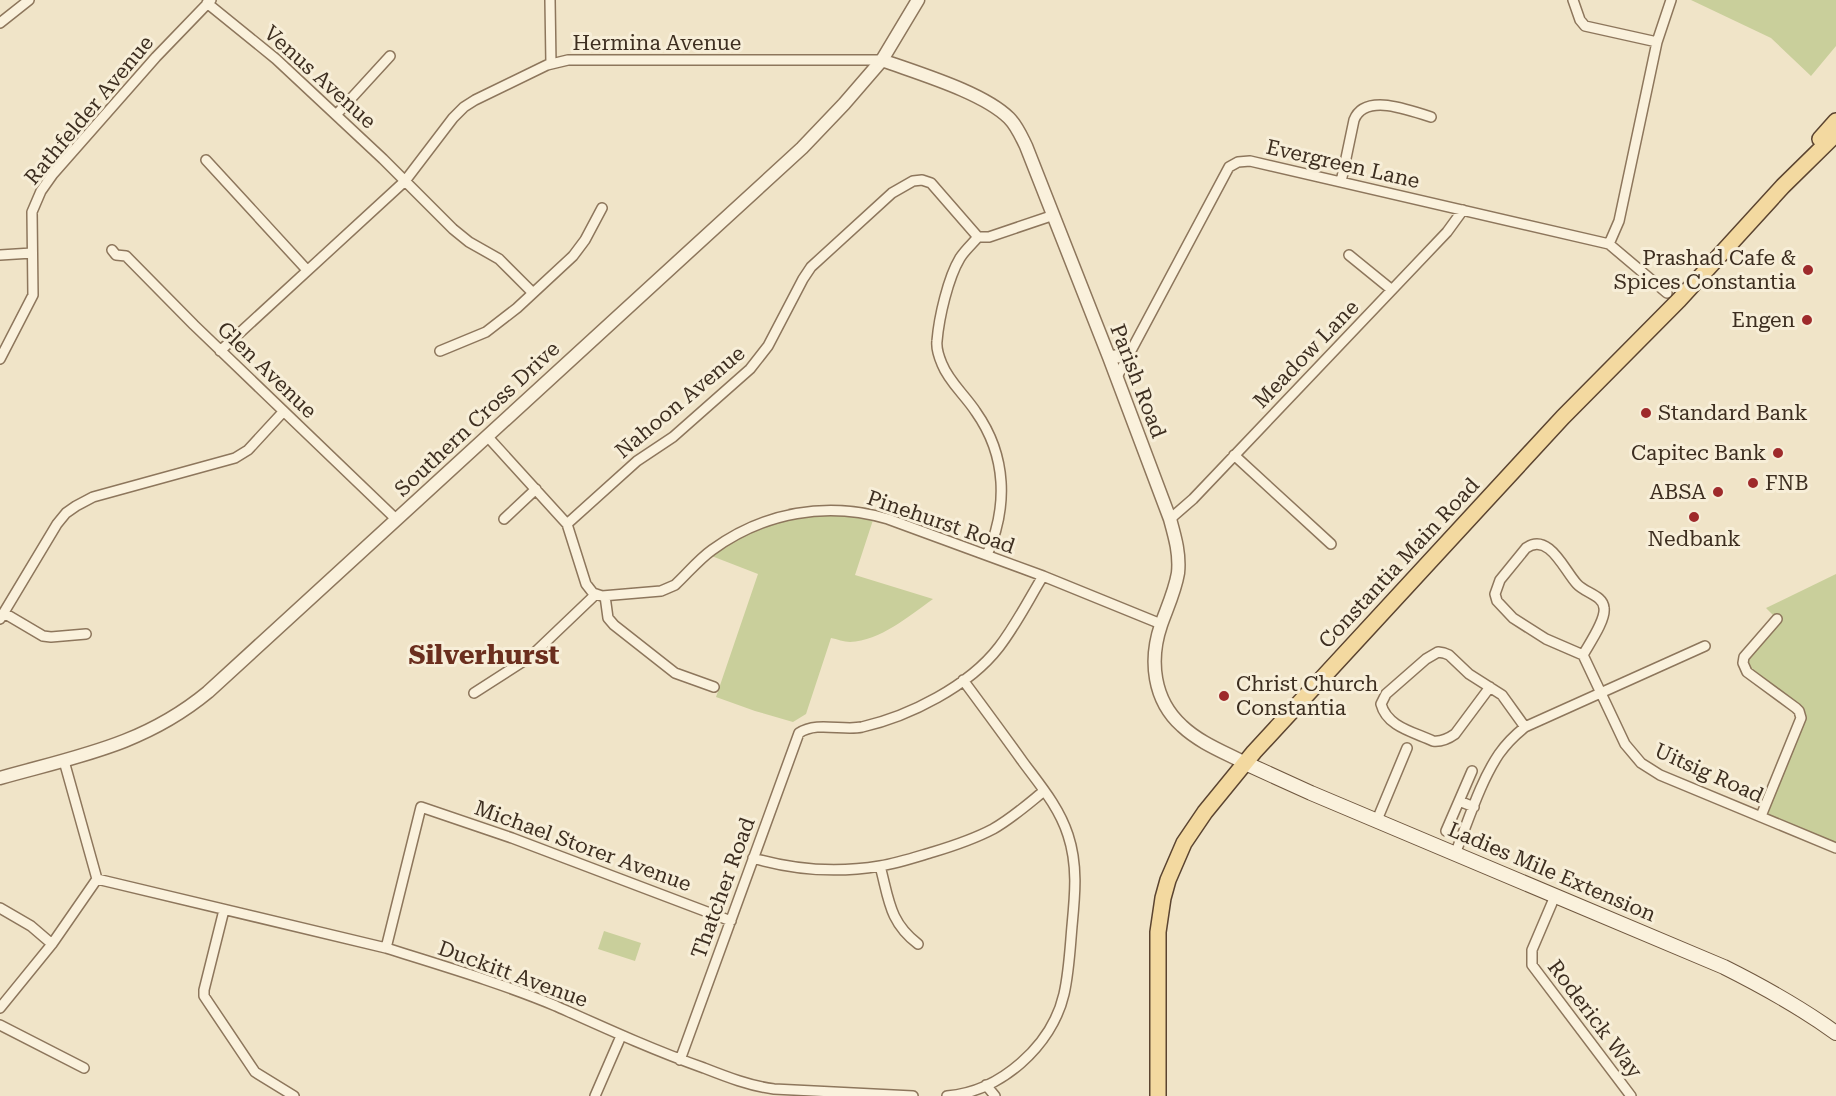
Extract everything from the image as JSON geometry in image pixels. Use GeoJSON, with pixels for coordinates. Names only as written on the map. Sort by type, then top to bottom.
{"type":"FeatureCollection","features":[{"type":"Feature","properties":{"kind":"main road","name":"Constantia Main Road"},"geometry":{"type":"LineString","coordinates":[[1783,186],[1804,157],[1836,121]]}},
{"type":"Feature","properties":{"kind":"main road","name":"Constantia Main Road"},"geometry":{"type":"LineString","coordinates":[[1158,1096],[1158,932],[1163,898],[1174,863],[1184,843],[1205,812],[1280,721],[1563,417],[1678,300],[1783,186],[1833,140]]}},
{"type":"Feature","properties":{"kind":"main road","name":"Ladies Mile Extension"},"geometry":{"type":"LineString","coordinates":[[1245,763],[1734,972],[1794,1004],[1836,1033]]}},
{"type":"Feature","properties":{"kind":"street"},"geometry":{"type":"LineString","coordinates":[[0,23],[29,0]]}},
{"type":"Feature","properties":{"kind":"street"},"geometry":{"type":"LineString","coordinates":[[550,0],[551,64]]}},
{"type":"Feature","properties":{"kind":"street","name":"Southern Cross Drive"},"geometry":{"type":"LineString","coordinates":[[0,778],[132,740],[162,725],[195,703],[801,148],[844,104],[882,60],[918,0]]}},
{"type":"Feature","properties":{"kind":"street"},"geometry":{"type":"LineString","coordinates":[[1573,0],[1580,20],[1585,26],[1658,42]]}},
{"type":"Feature","properties":{"kind":"street"},"geometry":{"type":"LineString","coordinates":[[1609,244],[1619,221],[1658,42],[1671,0]]}},
{"type":"Feature","properties":{"kind":"street","name":"Venus Avenue"},"geometry":{"type":"LineString","coordinates":[[209,2],[276,59],[453,229],[499,259],[533,293]]}},
{"type":"Feature","properties":{"kind":"street","name":"Rathfelder Avenue"},"geometry":{"type":"LineString","coordinates":[[0,360],[32,302],[34,286],[32,212],[46,183],[156,57],[209,2]]}},
{"type":"Feature","properties":{"kind":"street"},"geometry":{"type":"LineString","coordinates":[[336,115],[390,56]]}},
{"type":"Feature","properties":{"kind":"street","name":"Hermina Avenue"},"geometry":{"type":"LineString","coordinates":[[220,351],[405,181],[464,107],[551,64],[568,60],[882,60]]}},
{"type":"Feature","properties":{"kind":"street","name":"Parish Road"},"geometry":{"type":"LineString","coordinates":[[882,60],[980,98],[998,108],[1010,119],[1026,146],[1170,519],[1177,548],[1178,567],[1175,587],[1155,648],[1156,681],[1167,707],[1178,722],[1193,735],[1245,763]]}},
{"type":"Feature","properties":{"kind":"street"},"geometry":{"type":"LineString","coordinates":[[1341,182],[1354,120],[1361,110],[1371,106],[1391,105],[1431,117]]}},
{"type":"Feature","properties":{"kind":"street"},"geometry":{"type":"LineString","coordinates":[[206,160],[307,270]]}},
{"type":"Feature","properties":{"kind":"street","name":"Evergreen Lane"},"geometry":{"type":"LineString","coordinates":[[1117,377],[1229,167],[1238,162],[1250,161],[1609,244],[1667,292]]}},
{"type":"Feature","properties":{"kind":"street","name":"Nahoon Avenue"},"geometry":{"type":"LineString","coordinates":[[567,524],[637,461],[673,437],[750,369],[768,346],[811,267],[892,193],[913,181],[922,180],[930,183],[978,237]]}},
{"type":"Feature","properties":{"kind":"street"},"geometry":{"type":"LineString","coordinates":[[440,351],[474,338],[492,328],[533,293],[573,256],[585,240],[602,208]]}},
{"type":"Feature","properties":{"kind":"street","name":"Meadow Lane"},"geometry":{"type":"LineString","coordinates":[[1170,519],[1193,499],[1447,232],[1463,210]]}},
{"type":"Feature","properties":{"kind":"street"},"geometry":{"type":"LineString","coordinates":[[987,555],[1001,503],[1001,474],[997,454],[977,413],[946,372],[936,343],[953,271],[965,251],[978,237],[989,237],[1054,215]]}},
{"type":"Feature","properties":{"kind":"street","name":"Glen Avenue"},"geometry":{"type":"LineString","coordinates":[[112,250],[116,255],[126,256],[220,351],[397,520]]}},
{"type":"Feature","properties":{"kind":"street"},"geometry":{"type":"LineString","coordinates":[[0,255],[32,254]]}},
{"type":"Feature","properties":{"kind":"street"},"geometry":{"type":"LineString","coordinates":[[1349,255],[1392,290]]}},
{"type":"Feature","properties":{"kind":"street"},"geometry":{"type":"LineString","coordinates":[[1109,357],[1129,354]]}},
{"type":"Feature","properties":{"kind":"street"},"geometry":{"type":"LineString","coordinates":[[86,634],[43,636],[2,616],[63,517],[70,510],[93,497],[235,458],[248,450],[283,412]]}},
{"type":"Feature","properties":{"kind":"street"},"geometry":{"type":"LineString","coordinates":[[487,436],[567,524],[586,584],[590,590],[601,595],[608,618],[614,625],[675,673],[714,687]]}},
{"type":"Feature","properties":{"kind":"street"},"geometry":{"type":"LineString","coordinates":[[1234,455],[1331,544]]}},
{"type":"Feature","properties":{"kind":"street"},"geometry":{"type":"LineString","coordinates":[[504,519],[536,489]]}},
{"type":"Feature","properties":{"kind":"street","name":"Pinehurst Road"},"geometry":{"type":"LineString","coordinates":[[601,595],[668,589],[711,550],[761,523],[801,512],[831,510],[872,514],[1043,576],[1161,624]]}},
{"type":"Feature","properties":{"kind":"street"},"geometry":{"type":"LineString","coordinates":[[1531,544],[1547,547],[1577,584],[1604,604],[1604,616],[1583,655],[1536,633],[1514,618],[1497,601],[1495,594],[1500,580],[1531,544]]}},
{"type":"Feature","properties":{"kind":"street"},"geometry":{"type":"LineString","coordinates":[[947,1096],[970,1092],[986,1085],[1021,1063],[1050,1027],[1063,995],[1072,932],[1075,873],[1068,836],[1061,818],[1044,791],[963,680],[987,661],[1000,646],[1043,576]]}},
{"type":"Feature","properties":{"kind":"street"},"geometry":{"type":"LineString","coordinates":[[474,693],[530,657],[601,595]]}},
{"type":"Feature","properties":{"kind":"street"},"geometry":{"type":"LineString","coordinates":[[1761,816],[1801,718],[1796,708],[1751,676],[1744,667],[1744,657],[1777,619]]}},
{"type":"Feature","properties":{"kind":"street"},"geometry":{"type":"LineString","coordinates":[[1455,854],[1499,753],[1525,727],[1705,646]]}},
{"type":"Feature","properties":{"kind":"street"},"geometry":{"type":"LineString","coordinates":[[1490,687],[1455,734],[1439,741],[1433,741],[1395,724],[1387,718],[1382,704],[1386,694],[1426,659],[1438,652],[1449,655],[1469,674],[1490,687],[1507,700],[1525,727]]}},
{"type":"Feature","properties":{"kind":"street","name":"Uitsig Road"},"geometry":{"type":"LineString","coordinates":[[1583,655],[1625,744],[1632,754],[1650,770],[1836,848]]}},
{"type":"Feature","properties":{"kind":"street","name":"Thatcher Road"},"geometry":{"type":"LineString","coordinates":[[680,1060],[797,736],[802,730],[812,728],[858,728],[886,721],[917,707],[963,680]]}},
{"type":"Feature","properties":{"kind":"street"},"geometry":{"type":"LineString","coordinates":[[1377,820],[1407,748]]}},
{"type":"Feature","properties":{"kind":"street"},"geometry":{"type":"LineString","coordinates":[[0,1008],[52,944],[98,879],[64,761]]}},
{"type":"Feature","properties":{"kind":"street"},"geometry":{"type":"LineString","coordinates":[[1446,831],[1472,771]]}},
{"type":"Feature","properties":{"kind":"street"},"geometry":{"type":"LineString","coordinates":[[753,858],[782,866],[801,868],[844,869],[880,866],[979,836],[995,828],[1044,791]]}},
{"type":"Feature","properties":{"kind":"street"},"geometry":{"type":"LineString","coordinates":[[1460,801],[1474,807]]}},
{"type":"Feature","properties":{"kind":"street","name":"Michael Storer Avenue"},"geometry":{"type":"LineString","coordinates":[[386,948],[421,807],[512,838],[731,921]]}},
{"type":"Feature","properties":{"kind":"street"},"geometry":{"type":"LineString","coordinates":[[880,866],[896,921],[918,944]]}},
{"type":"Feature","properties":{"kind":"street","name":"Duckitt Avenue"},"geometry":{"type":"LineString","coordinates":[[98,879],[386,948],[500,984],[680,1060],[764,1088],[913,1096]]}},
{"type":"Feature","properties":{"kind":"street","name":"Roderick Way"},"geometry":{"type":"LineString","coordinates":[[1555,896],[1532,950],[1532,965],[1631,1096]]}},
{"type":"Feature","properties":{"kind":"street"},"geometry":{"type":"LineString","coordinates":[[0,908],[32,926],[52,944]]}},
{"type":"Feature","properties":{"kind":"street"},"geometry":{"type":"LineString","coordinates":[[224,910],[204,996],[255,1072],[294,1096]]}},
{"type":"Feature","properties":{"kind":"street"},"geometry":{"type":"LineString","coordinates":[[0,1025],[84,1068]]}},
{"type":"Feature","properties":{"kind":"street"},"geometry":{"type":"LineString","coordinates":[[595,1096],[621,1036]]}},
{"type":"Feature","properties":{"kind":"street"},"geometry":{"type":"LineString","coordinates":[[986,1085],[995,1096]]}},
{"type":"Feature","properties":{"kind":"green space"},"geometry":{"type":"Polygon","coordinates":[[[1691,0],[1836,0],[1836,46],[1811,76],[1771,38],[1691,0]]]}},
{"type":"Feature","properties":{"kind":"green space"},"geometry":{"type":"Polygon","coordinates":[[[831,512],[874,517],[855,575],[933,599],[904,620],[872,637],[850,642],[831,638],[806,714],[793,722],[716,697],[758,574],[709,555],[731,541],[776,520],[831,512]]]}},
{"type":"Feature","properties":{"kind":"green space"},"geometry":{"type":"Polygon","coordinates":[[[1836,574],[1836,846],[1761,816],[1801,715],[1751,676],[1744,657],[1777,619],[1766,608],[1836,574]]]}},
{"type":"Feature","properties":{"kind":"green space"},"geometry":{"type":"Polygon","coordinates":[[[604,931],[641,943],[635,961],[598,949],[604,931]]]}},
{"type":"Feature","properties":{"kind":"place","name":"Prashad Cafe & Spices Constantia"},"geometry":{"type":"Point","coordinates":[1808,270]}},
{"type":"Feature","properties":{"kind":"place","name":"Engen"},"geometry":{"type":"Point","coordinates":[1807,320]}},
{"type":"Feature","properties":{"kind":"place","name":"Standard Bank"},"geometry":{"type":"Point","coordinates":[1646,413]}},
{"type":"Feature","properties":{"kind":"place","name":"Capitec Bank"},"geometry":{"type":"Point","coordinates":[1778,453]}},
{"type":"Feature","properties":{"kind":"place","name":"FNB"},"geometry":{"type":"Point","coordinates":[1753,483]}},
{"type":"Feature","properties":{"kind":"place","name":"ABSA"},"geometry":{"type":"Point","coordinates":[1718,492]}},
{"type":"Feature","properties":{"kind":"place","name":"Nedbank"},"geometry":{"type":"Point","coordinates":[1694,517]}},
{"type":"Feature","properties":{"kind":"place","name":"Christ Church Constantia"},"geometry":{"type":"Point","coordinates":[1224,696]}},
{"type":"Feature","properties":{"kind":"district","name":"Silverhurst"},"geometry":{"type":"Point","coordinates":[484,655]}}]}
